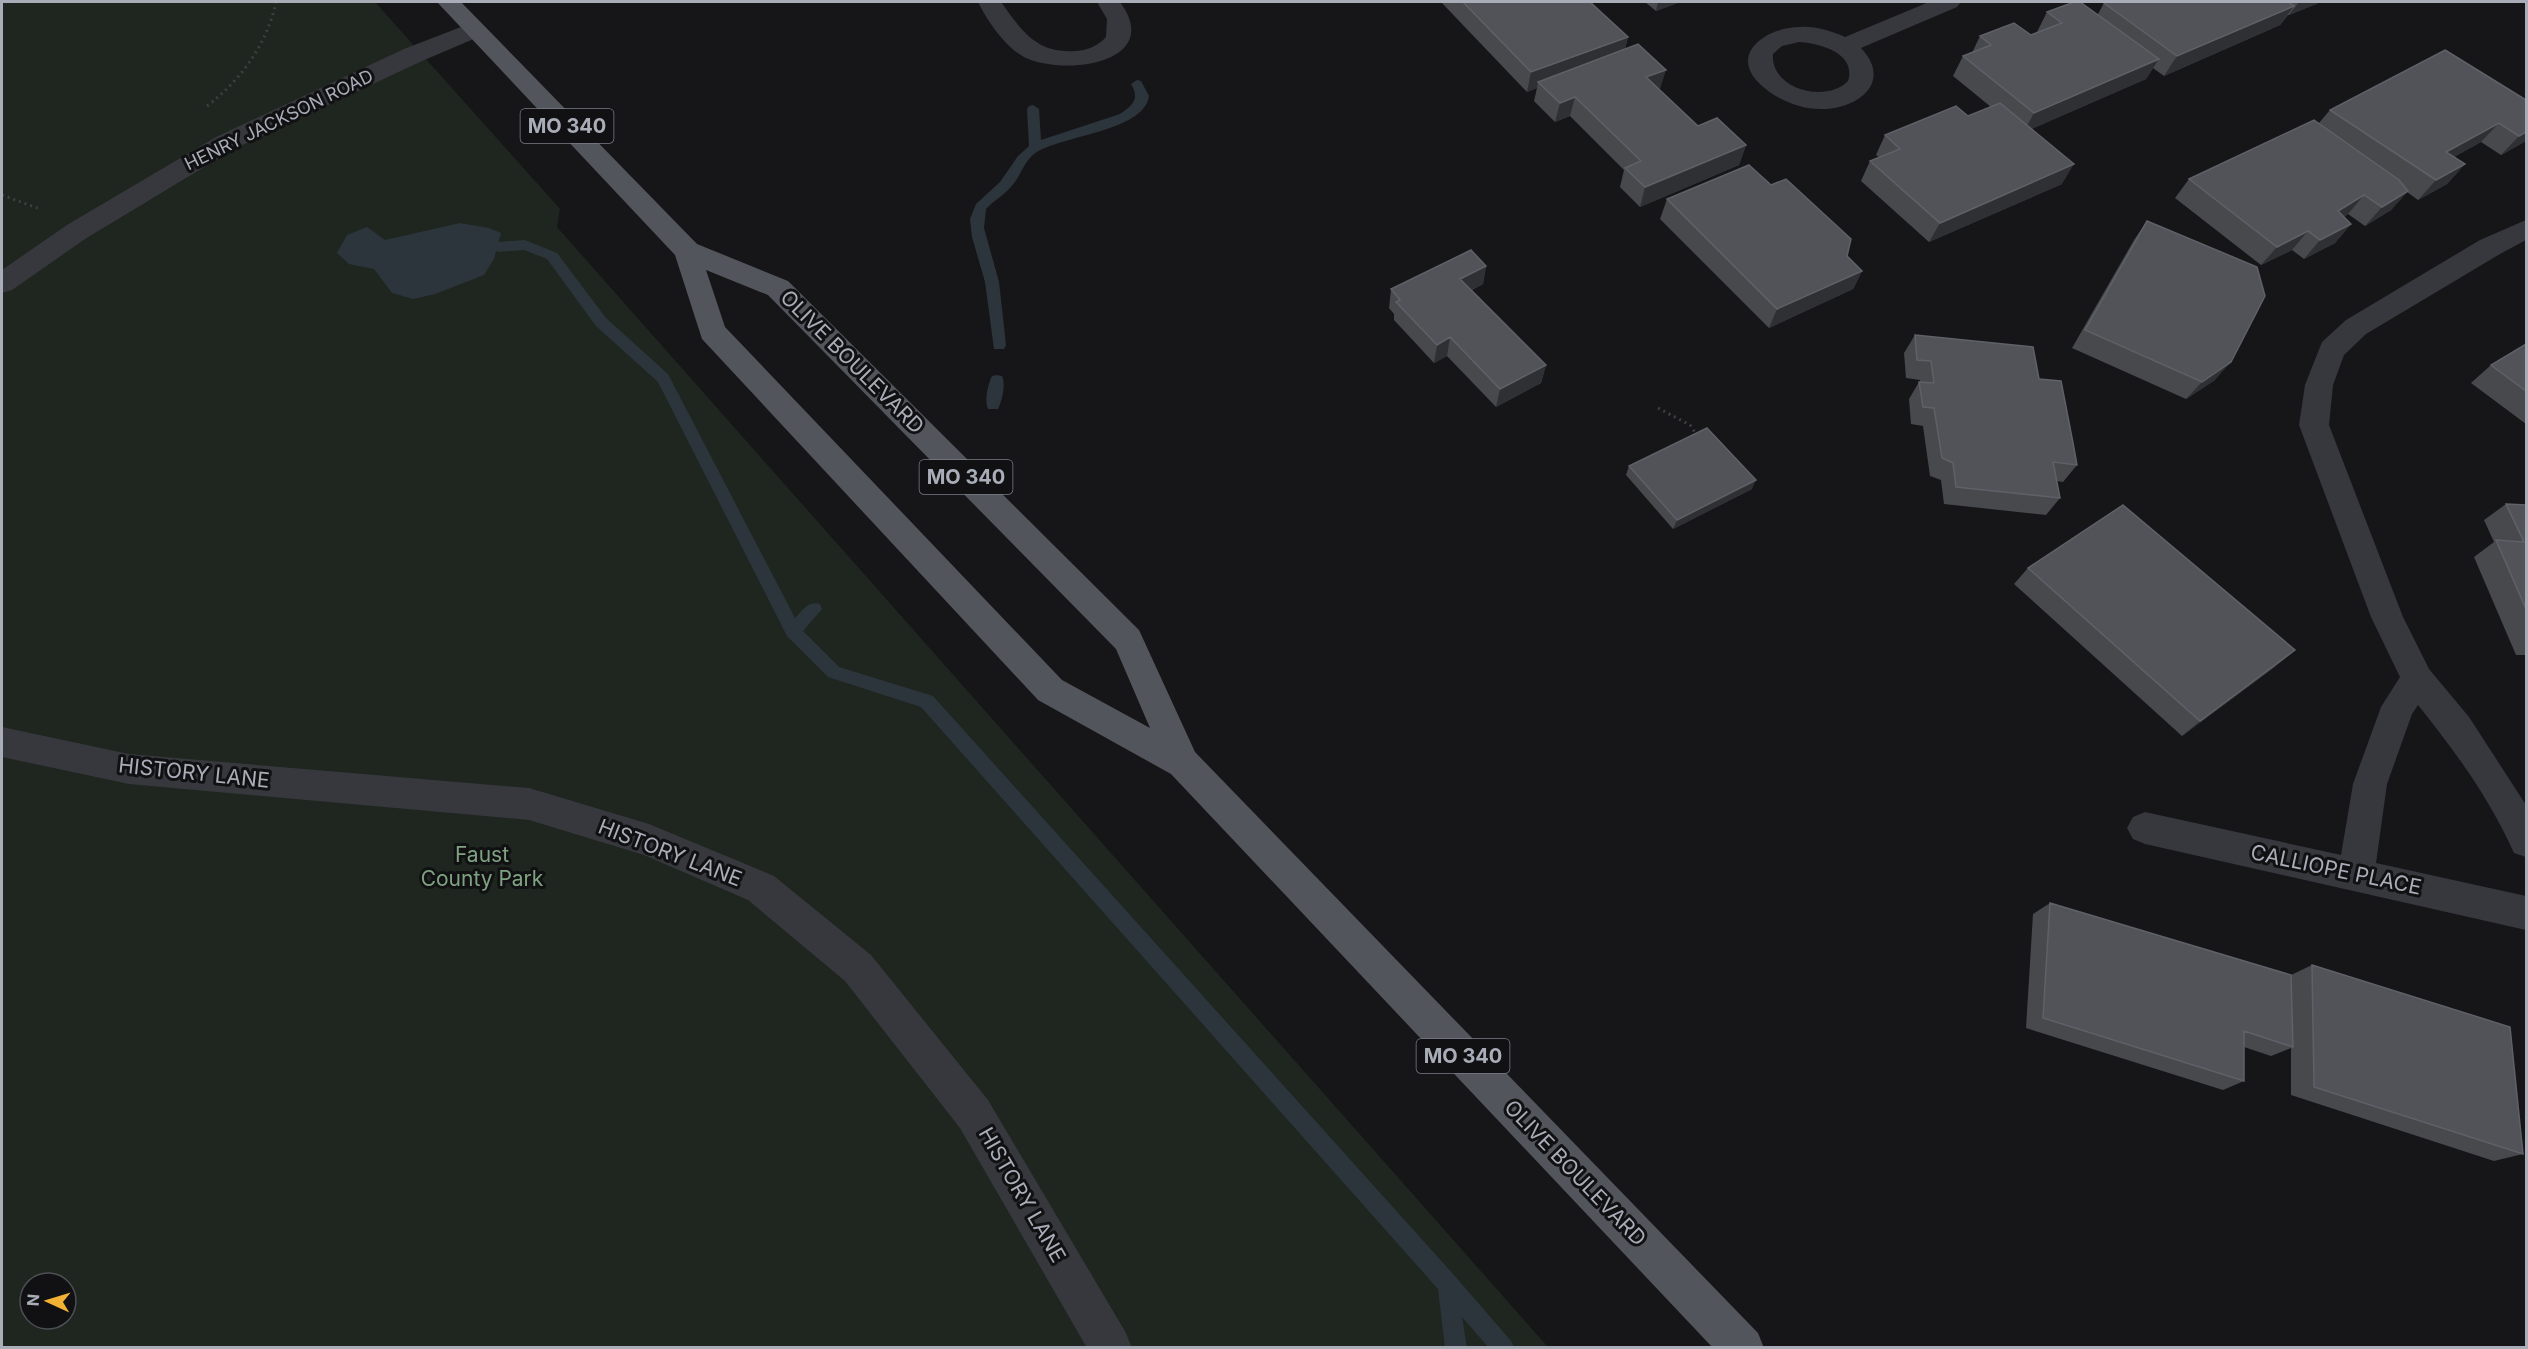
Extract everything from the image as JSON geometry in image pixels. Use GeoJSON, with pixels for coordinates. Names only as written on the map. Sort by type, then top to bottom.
{"type":"FeatureCollection","features":[{"type":"Feature","properties":{"kind":"main road","name":"OLIVE BOULEVARD"},"geometry":{"type":"LineString","coordinates":[[448,2],[687,251],[778,288],[1128,640],[1184,764]]}},
{"type":"Feature","properties":{"kind":"main road","name":"OLIVE BOULEVARD"},"geometry":{"type":"LineString","coordinates":[[687,251],[712,332],[1050,690],[1184,764],[1743,1347]]}},
{"type":"Feature","properties":{"kind":"street"},"geometry":{"type":"LineString","coordinates":[[989,2],[1011,32],[1031,51],[1047,58],[1066,60],[1092,57],[1107,49],[1118,38],[1121,27],[1117,14],[1108,2]]}},
{"type":"Feature","properties":{"kind":"street"},"geometry":{"type":"LineString","coordinates":[[1844,46],[1949,2]]}},
{"type":"Feature","properties":{"kind":"street","name":"HENRY JACKSON ROAD"},"geometry":{"type":"LineString","coordinates":[[2,283],[76,232],[225,142],[413,55],[474,30]]}},
{"type":"Feature","properties":{"kind":"street"},"geometry":{"type":"LineString","coordinates":[[2526,230],[2490,248],[2356,327],[2332,350],[2319,385],[2314,425],[2387,618],[2417,679],[2444,710],[2484,767],[2523,831],[2526,841]]}},
{"type":"Feature","properties":{"kind":"street"},"geometry":{"type":"LineString","coordinates":[[2356,875],[2370,784],[2398,707],[2417,679]]}},
{"type":"Feature","properties":{"kind":"street","name":"HISTORY LANE"},"geometry":{"type":"LineString","coordinates":[[2,742],[129,769],[530,804],[649,840],[761,888],[858,968],[974,1114],[1111,1347]]}},
{"type":"Feature","properties":{"kind":"street","name":"CALLIOPE PLACE"},"geometry":{"type":"LineString","coordinates":[[2145,828],[2526,913]]}},
{"type":"Feature","properties":{"kind":"path"},"geometry":{"type":"LineString","coordinates":[[207,106],[254,58],[276,2]]}},
{"type":"Feature","properties":{"kind":"path"},"geometry":{"type":"LineString","coordinates":[[1658,408],[1690,425],[1699,439]]}},
{"type":"Feature","properties":{"kind":"green space","name":"Faust County Park"},"geometry":{"type":"Polygon","coordinates":[[[2,2],[375,2],[560,209],[557,227],[1548,1347],[2,1348],[2,2]]]}},
{"type":"Feature","properties":{"kind":"shaded area"},"geometry":{"type":"Polygon","coordinates":[[[460,223],[489,228],[501,233],[494,259],[484,275],[435,294],[413,299],[392,293],[374,269],[349,264],[337,253],[347,235],[367,227],[385,240],[460,223]]]}},
{"type":"Feature","properties":{"kind":"building"},"geometry":{"type":"Polygon","coordinates":[[[1463,2],[1590,2],[1628,37],[1531,72],[1463,2]]]}},
{"type":"Feature","properties":{"kind":"building"},"geometry":{"type":"Polygon","coordinates":[[[2080,2],[2159,59],[2034,113],[1963,56],[1991,45],[1980,36],[2014,23],[2031,35],[2062,23],[2047,12],[2080,2]]]}},
{"type":"Feature","properties":{"kind":"building"},"geometry":{"type":"Polygon","coordinates":[[[2288,2],[2294,6],[2177,56],[2104,3],[2288,2]]]}},
{"type":"Feature","properties":{"kind":"building"},"geometry":{"type":"Polygon","coordinates":[[[1638,44],[1666,70],[1646,77],[1698,126],[1717,118],[1746,145],[1645,187],[1625,168],[1641,161],[1575,97],[1560,103],[1538,82],[1638,44]]]}},
{"type":"Feature","properties":{"kind":"building"},"geometry":{"type":"Polygon","coordinates":[[[2445,50],[2526,100],[2526,132],[2519,136],[2499,123],[2446,152],[2465,164],[2436,180],[2330,110],[2445,50]]]}},
{"type":"Feature","properties":{"kind":"building"},"geometry":{"type":"Polygon","coordinates":[[[2000,103],[2074,164],[1940,223],[1870,161],[1900,149],[1885,135],[1956,106],[1968,116],[2000,103]]]}},
{"type":"Feature","properties":{"kind":"building"},"geometry":{"type":"Polygon","coordinates":[[[2314,120],[2399,180],[2408,191],[2382,207],[2364,195],[2338,211],[2351,224],[2320,240],[2308,231],[2277,247],[2189,179],[2314,120]]]}},
{"type":"Feature","properties":{"kind":"building"},"geometry":{"type":"Polygon","coordinates":[[[1749,165],[1771,185],[1786,179],[1851,239],[1847,256],[1862,271],[1777,309],[1667,199],[1749,165]]]}},
{"type":"Feature","properties":{"kind":"building"},"geometry":{"type":"Polygon","coordinates":[[[2147,221],[2257,267],[2265,296],[2231,362],[2202,382],[2085,330],[2147,221]]]}},
{"type":"Feature","properties":{"kind":"building"},"geometry":{"type":"Polygon","coordinates":[[[1471,250],[1486,266],[1460,279],[1546,365],[1500,389],[1450,337],[1437,345],[1396,302],[1400,300],[1391,289],[1471,250]]]}},
{"type":"Feature","properties":{"kind":"building"},"geometry":{"type":"Polygon","coordinates":[[[1915,335],[2033,347],[2039,379],[2061,381],[2077,465],[2053,462],[2060,498],[1956,487],[1953,463],[1942,458],[1934,408],[1923,407],[1919,382],[1934,383],[1931,361],[1917,360],[1915,335]]]}},
{"type":"Feature","properties":{"kind":"building"},"geometry":{"type":"Polygon","coordinates":[[[2526,344],[2526,391],[2491,365],[2526,344]]]}},
{"type":"Feature","properties":{"kind":"building"},"geometry":{"type":"Polygon","coordinates":[[[1707,428],[1756,480],[1677,520],[1629,466],[1707,428]]]}},
{"type":"Feature","properties":{"kind":"building"},"geometry":{"type":"Polygon","coordinates":[[[2506,504],[2526,505],[2526,609],[2496,540],[2524,542],[2506,504]]]}},
{"type":"Feature","properties":{"kind":"building"},"geometry":{"type":"Polygon","coordinates":[[[2123,505],[2295,650],[2200,721],[2028,568],[2123,505]]]}},
{"type":"Feature","properties":{"kind":"building"},"geometry":{"type":"Polygon","coordinates":[[[2050,903],[2291,975],[2293,1047],[2244,1031],[2244,1081],[2043,1018],[2050,903]]]}},
{"type":"Feature","properties":{"kind":"building"},"geometry":{"type":"Polygon","coordinates":[[[2312,965],[2510,1027],[2523,1154],[2314,1087],[2312,965]]]}},
{"type":"Feature","properties":{"kind":"waterway"},"geometry":{"type":"LineString","coordinates":[[999,345],[992,282],[977,228],[981,207],[1005,186],[1029,152],[1040,145],[1109,123],[1136,109],[1142,100],[1137,84]]}},
{"type":"Feature","properties":{"kind":"waterway"},"geometry":{"type":"LineString","coordinates":[[1033,109],[1035,147]]}},
{"type":"Feature","properties":{"kind":"waterway"},"geometry":{"type":"LineString","coordinates":[[498,247],[525,245],[552,256],[601,322],[663,378],[793,631]]}},
{"type":"Feature","properties":{"kind":"waterway"},"geometry":{"type":"LineString","coordinates":[[993,405],[997,380]]}},
{"type":"Feature","properties":{"kind":"waterway"},"geometry":{"type":"LineString","coordinates":[[793,631],[814,609]]}},
{"type":"Feature","properties":{"kind":"waterway"},"geometry":{"type":"LineString","coordinates":[[793,631],[834,672],[927,701],[1447,1284]]}},
{"type":"Feature","properties":{"kind":"waterway"},"geometry":{"type":"LineString","coordinates":[[1447,1284],[1504,1348]]}},
{"type":"Feature","properties":{"kind":"waterway"},"geometry":{"type":"LineString","coordinates":[[1447,1284],[1456,1348]]}}]}
